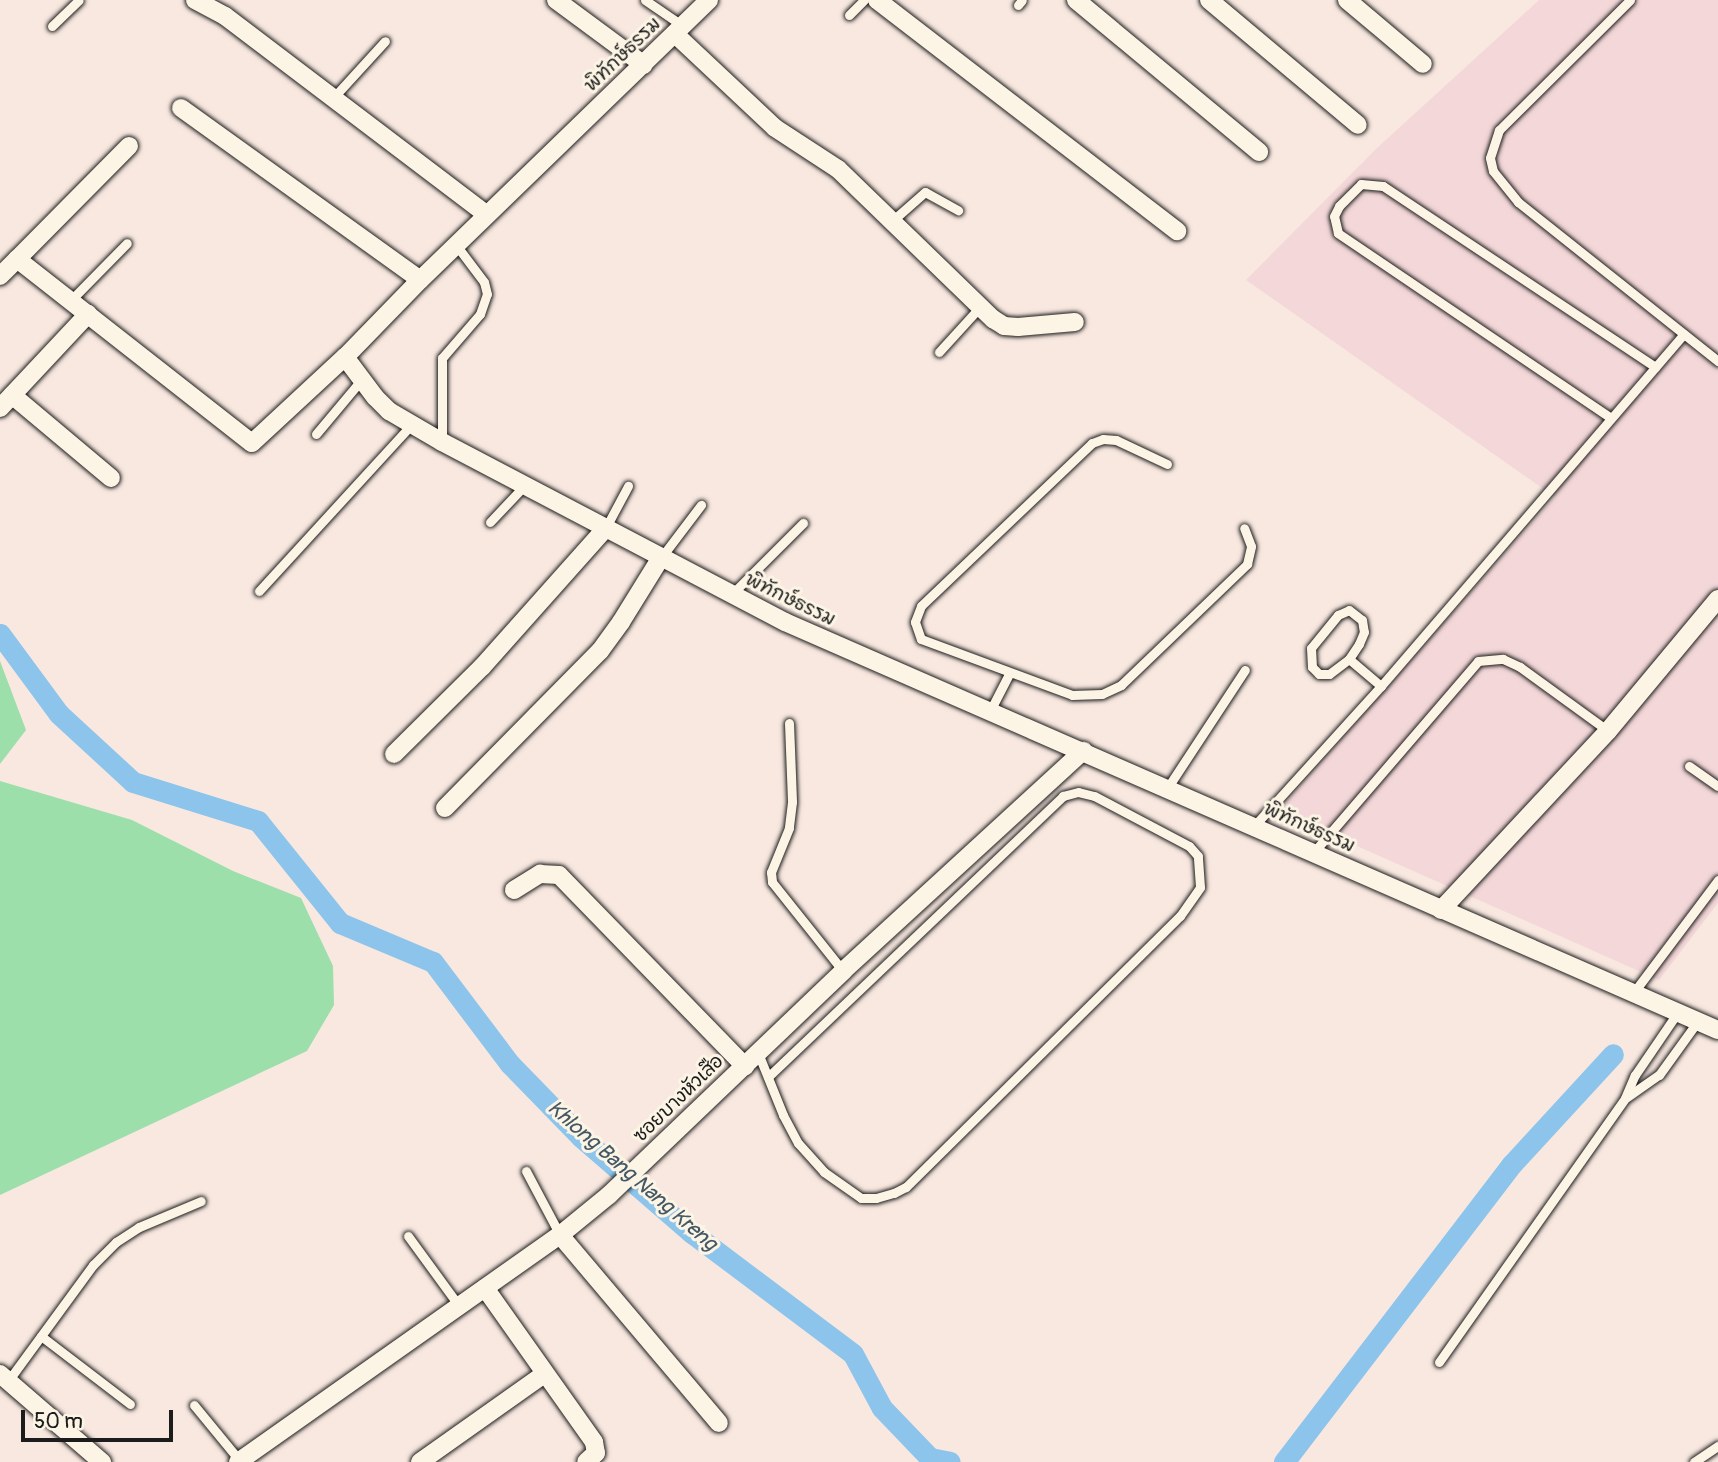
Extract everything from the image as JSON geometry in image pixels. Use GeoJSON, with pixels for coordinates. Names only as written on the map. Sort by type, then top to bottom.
{"type":"FeatureCollection","features":[{"type":"Feature","properties":{"kind":"street"},"geometry":{"type":"LineString","coordinates":[[195,0],[226,16],[487,215]]}},
{"type":"Feature","properties":{"kind":"street"},"geometry":{"type":"LineString","coordinates":[[556,0],[644,65]]}},
{"type":"Feature","properties":{"kind":"street","name":"พิทักษ์ธรรม"},"geometry":{"type":"LineString","coordinates":[[709,0],[419,280],[345,357],[389,411],[660,559],[785,622],[1168,787],[1441,910],[1718,1030]]}},
{"type":"Feature","properties":{"kind":"street"},"geometry":{"type":"LineString","coordinates":[[877,0],[1177,231]]}},
{"type":"Feature","properties":{"kind":"street"},"geometry":{"type":"LineString","coordinates":[[1076,0],[1259,152]]}},
{"type":"Feature","properties":{"kind":"street"},"geometry":{"type":"LineString","coordinates":[[1209,0],[1357,125]]}},
{"type":"Feature","properties":{"kind":"street"},"geometry":{"type":"LineString","coordinates":[[1347,0],[1423,64]]}},
{"type":"Feature","properties":{"kind":"street"},"geometry":{"type":"LineString","coordinates":[[679,30],[775,128],[838,169],[1003,326],[1075,322]]}},
{"type":"Feature","properties":{"kind":"street"},"geometry":{"type":"LineString","coordinates":[[181,108],[419,280]]}},
{"type":"Feature","properties":{"kind":"street"},"geometry":{"type":"LineString","coordinates":[[0,276],[129,146]]}},
{"type":"Feature","properties":{"kind":"street"},"geometry":{"type":"LineString","coordinates":[[17,259],[252,443],[345,357]]}},
{"type":"Feature","properties":{"kind":"street"},"geometry":{"type":"LineString","coordinates":[[88,314],[6,401],[111,478]]}},
{"type":"Feature","properties":{"kind":"street"},"geometry":{"type":"LineString","coordinates":[[394,754],[482,667],[605,529]]}},
{"type":"Feature","properties":{"kind":"street"},"geometry":{"type":"LineString","coordinates":[[445,808],[600,651],[660,559]]}},
{"type":"Feature","properties":{"kind":"street"},"geometry":{"type":"LineString","coordinates":[[1441,910],[1608,731],[1718,599]]}},
{"type":"Feature","properties":{"kind":"street","name":"ซอยบางหัวเสือ"},"geometry":{"type":"LineString","coordinates":[[243,1460],[560,1234],[609,1195],[843,971],[1083,751]]}},
{"type":"Feature","properties":{"kind":"street"},"geometry":{"type":"LineString","coordinates":[[514,890],[540,874],[559,875],[751,1059]]}},
{"type":"Feature","properties":{"kind":"street"},"geometry":{"type":"LineString","coordinates":[[560,1234],[719,1423]]}},
{"type":"Feature","properties":{"kind":"street"},"geometry":{"type":"LineString","coordinates":[[485,1288],[543,1375],[594,1442],[596,1453],[586,1462]]}},
{"type":"Feature","properties":{"kind":"street"},"geometry":{"type":"LineString","coordinates":[[419,1462],[543,1375]]}},
{"type":"Feature","properties":{"kind":"street"},"geometry":{"type":"LineString","coordinates":[[4,1378],[102,1462]]}},
{"type":"Feature","properties":{"kind":"lane"},"geometry":{"type":"LineString","coordinates":[[52,26],[79,0]]}},
{"type":"Feature","properties":{"kind":"lane"},"geometry":{"type":"LineString","coordinates":[[645,0],[679,30]]}},
{"type":"Feature","properties":{"kind":"lane"},"geometry":{"type":"LineString","coordinates":[[849,15],[864,0]]}},
{"type":"Feature","properties":{"kind":"lane"},"geometry":{"type":"LineString","coordinates":[[1630,0],[1499,130],[1490,158],[1493,171],[1518,202],[1718,361]]}},
{"type":"Feature","properties":{"kind":"lane"},"geometry":{"type":"LineString","coordinates":[[333,98],[386,40]]}},
{"type":"Feature","properties":{"kind":"lane"},"geometry":{"type":"LineString","coordinates":[[1611,418],[1338,233],[1334,216],[1339,206],[1361,184],[1383,186],[1655,367]]}},
{"type":"Feature","properties":{"kind":"lane"},"geometry":{"type":"LineString","coordinates":[[892,221],[925,192],[958,210]]}},
{"type":"Feature","properties":{"kind":"lane"},"geometry":{"type":"LineString","coordinates":[[71,301],[127,243]]}},
{"type":"Feature","properties":{"kind":"lane"},"geometry":{"type":"LineString","coordinates":[[442,442],[442,358],[480,314],[487,294],[484,282],[456,245]]}},
{"type":"Feature","properties":{"kind":"lane"},"geometry":{"type":"LineString","coordinates":[[939,352],[980,307]]}},
{"type":"Feature","properties":{"kind":"lane"},"geometry":{"type":"LineString","coordinates":[[1254,826],[1381,686],[1684,334]]}},
{"type":"Feature","properties":{"kind":"lane"},"geometry":{"type":"LineString","coordinates":[[316,434],[362,379]]}},
{"type":"Feature","properties":{"kind":"lane"},"geometry":{"type":"LineString","coordinates":[[258,591],[412,424]]}},
{"type":"Feature","properties":{"kind":"lane"},"geometry":{"type":"LineString","coordinates":[[1167,464],[1116,440],[1103,439],[1092,443],[921,606],[915,622],[921,639],[1009,674],[1072,695],[1102,694],[1121,685],[1247,564],[1251,546],[1244,527]]}},
{"type":"Feature","properties":{"kind":"lane"},"geometry":{"type":"LineString","coordinates":[[490,522],[524,486]]}},
{"type":"Feature","properties":{"kind":"lane"},"geometry":{"type":"LineString","coordinates":[[605,529],[628,486]]}},
{"type":"Feature","properties":{"kind":"lane"},"geometry":{"type":"LineString","coordinates":[[660,559],[701,505]]}},
{"type":"Feature","properties":{"kind":"lane"},"geometry":{"type":"LineString","coordinates":[[731,595],[803,523]]}},
{"type":"Feature","properties":{"kind":"lane"},"geometry":{"type":"LineString","coordinates":[[1349,610],[1362,620],[1364,632],[1349,659],[1329,674],[1319,674],[1309,659],[1311,649],[1338,615],[1349,610]]}},
{"type":"Feature","properties":{"kind":"lane"},"geometry":{"type":"LineString","coordinates":[[1349,659],[1381,686]]}},
{"type":"Feature","properties":{"kind":"lane"},"geometry":{"type":"LineString","coordinates":[[1313,853],[1478,661],[1503,659],[1520,667],[1608,731]]}},
{"type":"Feature","properties":{"kind":"lane"},"geometry":{"type":"LineString","coordinates":[[1168,787],[1245,670]]}},
{"type":"Feature","properties":{"kind":"lane"},"geometry":{"type":"LineString","coordinates":[[990,711],[1009,674]]}},
{"type":"Feature","properties":{"kind":"lane"},"geometry":{"type":"LineString","coordinates":[[789,723],[792,802],[789,828],[771,872],[772,882],[843,971]]}},
{"type":"Feature","properties":{"kind":"lane"},"geometry":{"type":"LineString","coordinates":[[1689,766],[1718,786]]}},
{"type":"Feature","properties":{"kind":"lane"},"geometry":{"type":"LineString","coordinates":[[751,1059],[768,1077],[798,1143],[824,1172],[861,1198],[876,1198],[894,1193],[906,1186],[1180,916],[1200,887],[1198,856],[1189,846],[1094,796],[1078,792],[1063,796],[768,1077]]}},
{"type":"Feature","properties":{"kind":"lane"},"geometry":{"type":"LineString","coordinates":[[1634,992],[1718,880]]}},
{"type":"Feature","properties":{"kind":"lane"},"geometry":{"type":"LineString","coordinates":[[1439,1362],[1625,1098],[1635,1075],[1678,1012]]}},
{"type":"Feature","properties":{"kind":"lane"},"geometry":{"type":"LineString","coordinates":[[1625,1098],[1659,1075],[1698,1021]]}},
{"type":"Feature","properties":{"kind":"lane"},"geometry":{"type":"LineString","coordinates":[[526,1171],[560,1234]]}},
{"type":"Feature","properties":{"kind":"lane"},"geometry":{"type":"LineString","coordinates":[[4,1378],[41,1336],[93,1265],[116,1242],[139,1227],[201,1201]]}},
{"type":"Feature","properties":{"kind":"lane"},"geometry":{"type":"LineString","coordinates":[[408,1236],[459,1306]]}},
{"type":"Feature","properties":{"kind":"lane"},"geometry":{"type":"LineString","coordinates":[[41,1336],[130,1404]]}},
{"type":"Feature","properties":{"kind":"lane"},"geometry":{"type":"LineString","coordinates":[[194,1405],[243,1460]]}},
{"type":"Feature","properties":{"kind":"lane"},"geometry":{"type":"LineString","coordinates":[[1694,1462],[1718,1446]]}},
{"type":"Feature","properties":{"kind":"shaded area"},"geometry":{"type":"Polygon","coordinates":[[[1539,0],[1718,0],[1718,903],[1659,980],[1278,811],[1555,497],[1246,280],[1377,148],[1539,0]]]}},
{"type":"Feature","properties":{"kind":"green space"},"geometry":{"type":"Polygon","coordinates":[[[0,661],[26,730],[0,764],[0,661]]]}},
{"type":"Feature","properties":{"kind":"green space"},"geometry":{"type":"Polygon","coordinates":[[[0,781],[132,820],[233,871],[301,898],[333,966],[334,1005],[307,1051],[0,1195],[0,781]]]}},
{"type":"Feature","properties":{"kind":"waterway","name":"Khlong Bang Nang Kreng"},"geometry":{"type":"LineString","coordinates":[[0,634],[59,714],[133,782],[258,821],[340,923],[433,962],[510,1064],[581,1137],[692,1233],[853,1354],[882,1408],[930,1458],[950,1462]]}},
{"type":"Feature","properties":{"kind":"waterway"},"geometry":{"type":"LineString","coordinates":[[1284,1462],[1512,1164],[1613,1054]]}}]}
